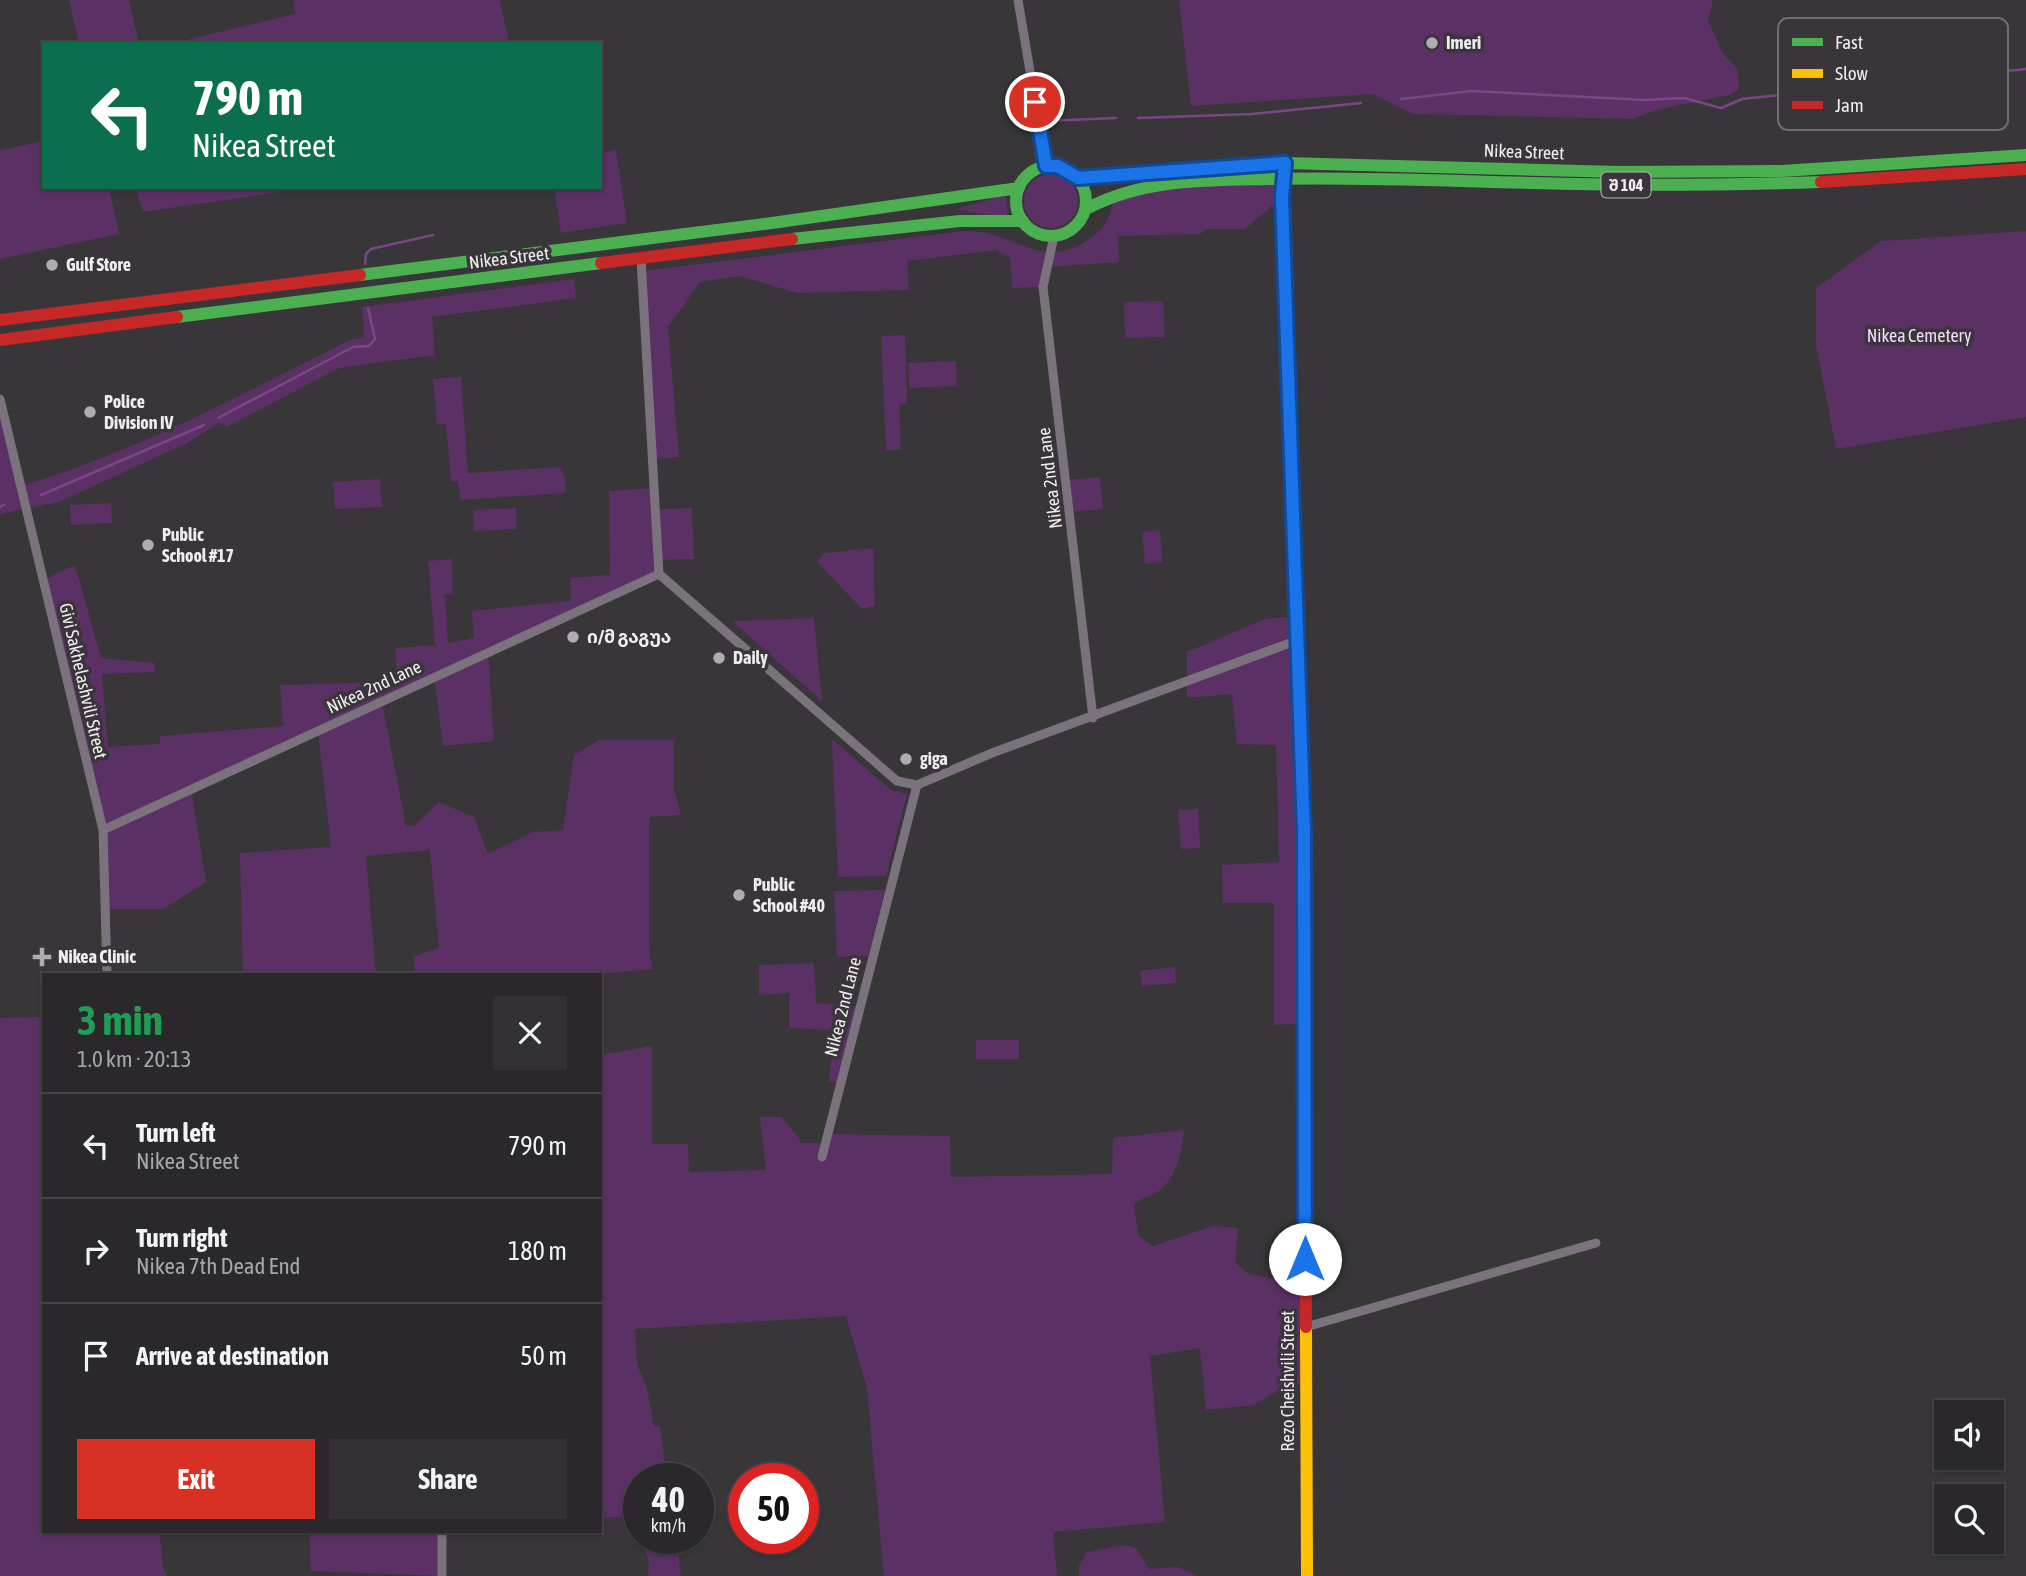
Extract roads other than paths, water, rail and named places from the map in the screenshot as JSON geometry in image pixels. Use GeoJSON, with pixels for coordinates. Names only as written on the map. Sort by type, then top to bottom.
{"type":"FeatureCollection","features":[{"type":"Feature","properties":{"kind":"main road","name":"Nikea Street"},"geometry":{"type":"LineString","coordinates":[[1046,166],[1058,166],[1078,178],[1285,163],[1699,172],[1782,171],[2026,155]]}},
{"type":"Feature","properties":{"kind":"main road","name":"Rezo Cheishvili Street"},"geometry":{"type":"LineString","coordinates":[[1285,163],[1283,178],[1307,1023],[1307,1576]]}},
{"type":"Feature","properties":{"kind":"main road"},"geometry":{"type":"LineString","coordinates":[[1023,221],[1016,200],[1018,188],[1025,177],[1046,166]]}},
{"type":"Feature","properties":{"kind":"main road","name":"Nikea Street"},"geometry":{"type":"LineString","coordinates":[[0,340],[907,225],[960,220],[1023,221],[1033,231],[1054,236],[1074,228],[1086,209],[1107,196],[1134,188],[1203,181],[1391,177],[1686,186],[1969,174],[2026,169]]}},
{"type":"Feature","properties":{"kind":"main road"},"geometry":{"type":"LineString","coordinates":[[1078,178],[1084,187],[1086,209]]}},
{"type":"Feature","properties":{"kind":"main road","name":"Nikea Street"},"geometry":{"type":"LineString","coordinates":[[0,320],[772,223],[1018,188]]}},
{"type":"Feature","properties":{"kind":"main road"},"geometry":{"type":"LineString","coordinates":[[130,304],[132,324]]}},
{"type":"Feature","properties":{"kind":"street"},"geometry":{"type":"LineString","coordinates":[[1018,0],[1046,166]]}},
{"type":"Feature","properties":{"kind":"street","name":"Nikea 2nd Lane"},"geometry":{"type":"LineString","coordinates":[[1054,236],[1043,287],[1093,718]]}},
{"type":"Feature","properties":{"kind":"street"},"geometry":{"type":"LineString","coordinates":[[640,259],[659,573],[897,781],[917,785],[992,753],[1093,718],[1298,640]]}},
{"type":"Feature","properties":{"kind":"street","name":"Givi Sakhelashvili Street"},"geometry":{"type":"LineString","coordinates":[[0,399],[103,830],[107,973]]}},
{"type":"Feature","properties":{"kind":"street","name":"Nikea 2nd Lane"},"geometry":{"type":"LineString","coordinates":[[103,830],[659,573]]}},
{"type":"Feature","properties":{"kind":"street","name":"Nikea 2nd Lane"},"geometry":{"type":"LineString","coordinates":[[822,1157],[917,785]]}},
{"type":"Feature","properties":{"kind":"street"},"geometry":{"type":"LineString","coordinates":[[1306,1327],[1596,1243]]}},
{"type":"Feature","properties":{"kind":"street"},"geometry":{"type":"LineString","coordinates":[[442,1533],[442,1576]]}},
{"type":"Feature","properties":{"kind":"waterway"},"geometry":{"type":"LineString","coordinates":[[2008,71],[2026,69]]}},
{"type":"Feature","properties":{"kind":"waterway"},"geometry":{"type":"LineString","coordinates":[[1401,99],[1472,91],[1645,100],[1684,98],[1721,108],[1742,99],[1778,95]]}},
{"type":"Feature","properties":{"kind":"waterway"},"geometry":{"type":"LineString","coordinates":[[1138,118],[1252,114],[1361,103]]}},
{"type":"Feature","properties":{"kind":"waterway"},"geometry":{"type":"LineString","coordinates":[[1046,121],[1116,118]]}},
{"type":"Feature","properties":{"kind":"waterway"},"geometry":{"type":"LineString","coordinates":[[365,264],[366,254],[371,249],[433,235]]}},
{"type":"Feature","properties":{"kind":"waterway"},"geometry":{"type":"LineString","coordinates":[[218,418],[353,347],[369,346],[375,339],[368,308]]}},
{"type":"Feature","properties":{"kind":"waterway"},"geometry":{"type":"LineString","coordinates":[[41,495],[204,425]]}},
{"type":"Feature","properties":{"kind":"waterway"},"geometry":{"type":"LineString","coordinates":[[0,507],[4,505]]}},
{"type":"Feature","properties":{"kind":"place","name":"Imeri"},"geometry":{"type":"Point","coordinates":[1432,43]}},
{"type":"Feature","properties":{"kind":"place","name":"Gulf Store"},"geometry":{"type":"Point","coordinates":[52,265]}},
{"type":"Feature","properties":{"kind":"place","name":"Police Division IV"},"geometry":{"type":"Point","coordinates":[90,412]}},
{"type":"Feature","properties":{"kind":"place","name":"Public School #17"},"geometry":{"type":"Point","coordinates":[148,545]}},
{"type":"Feature","properties":{"kind":"place","name":"ი/მ გაგუა"},"geometry":{"type":"Point","coordinates":[573,637]}},
{"type":"Feature","properties":{"kind":"place","name":"Daily"},"geometry":{"type":"Point","coordinates":[719,658]}},
{"type":"Feature","properties":{"kind":"place","name":"giga"},"geometry":{"type":"Point","coordinates":[906,759]}},
{"type":"Feature","properties":{"kind":"place","name":"Public School #40"},"geometry":{"type":"Point","coordinates":[739,895]}},
{"type":"Feature","properties":{"kind":"place","name":"Nikea Clinic"},"geometry":{"type":"Point","coordinates":[42,957]}},
{"type":"Feature","properties":{"kind":"park label","name":"Nikea Cemetery"},"geometry":{"type":"Point","coordinates":[1919,336]}}]}
